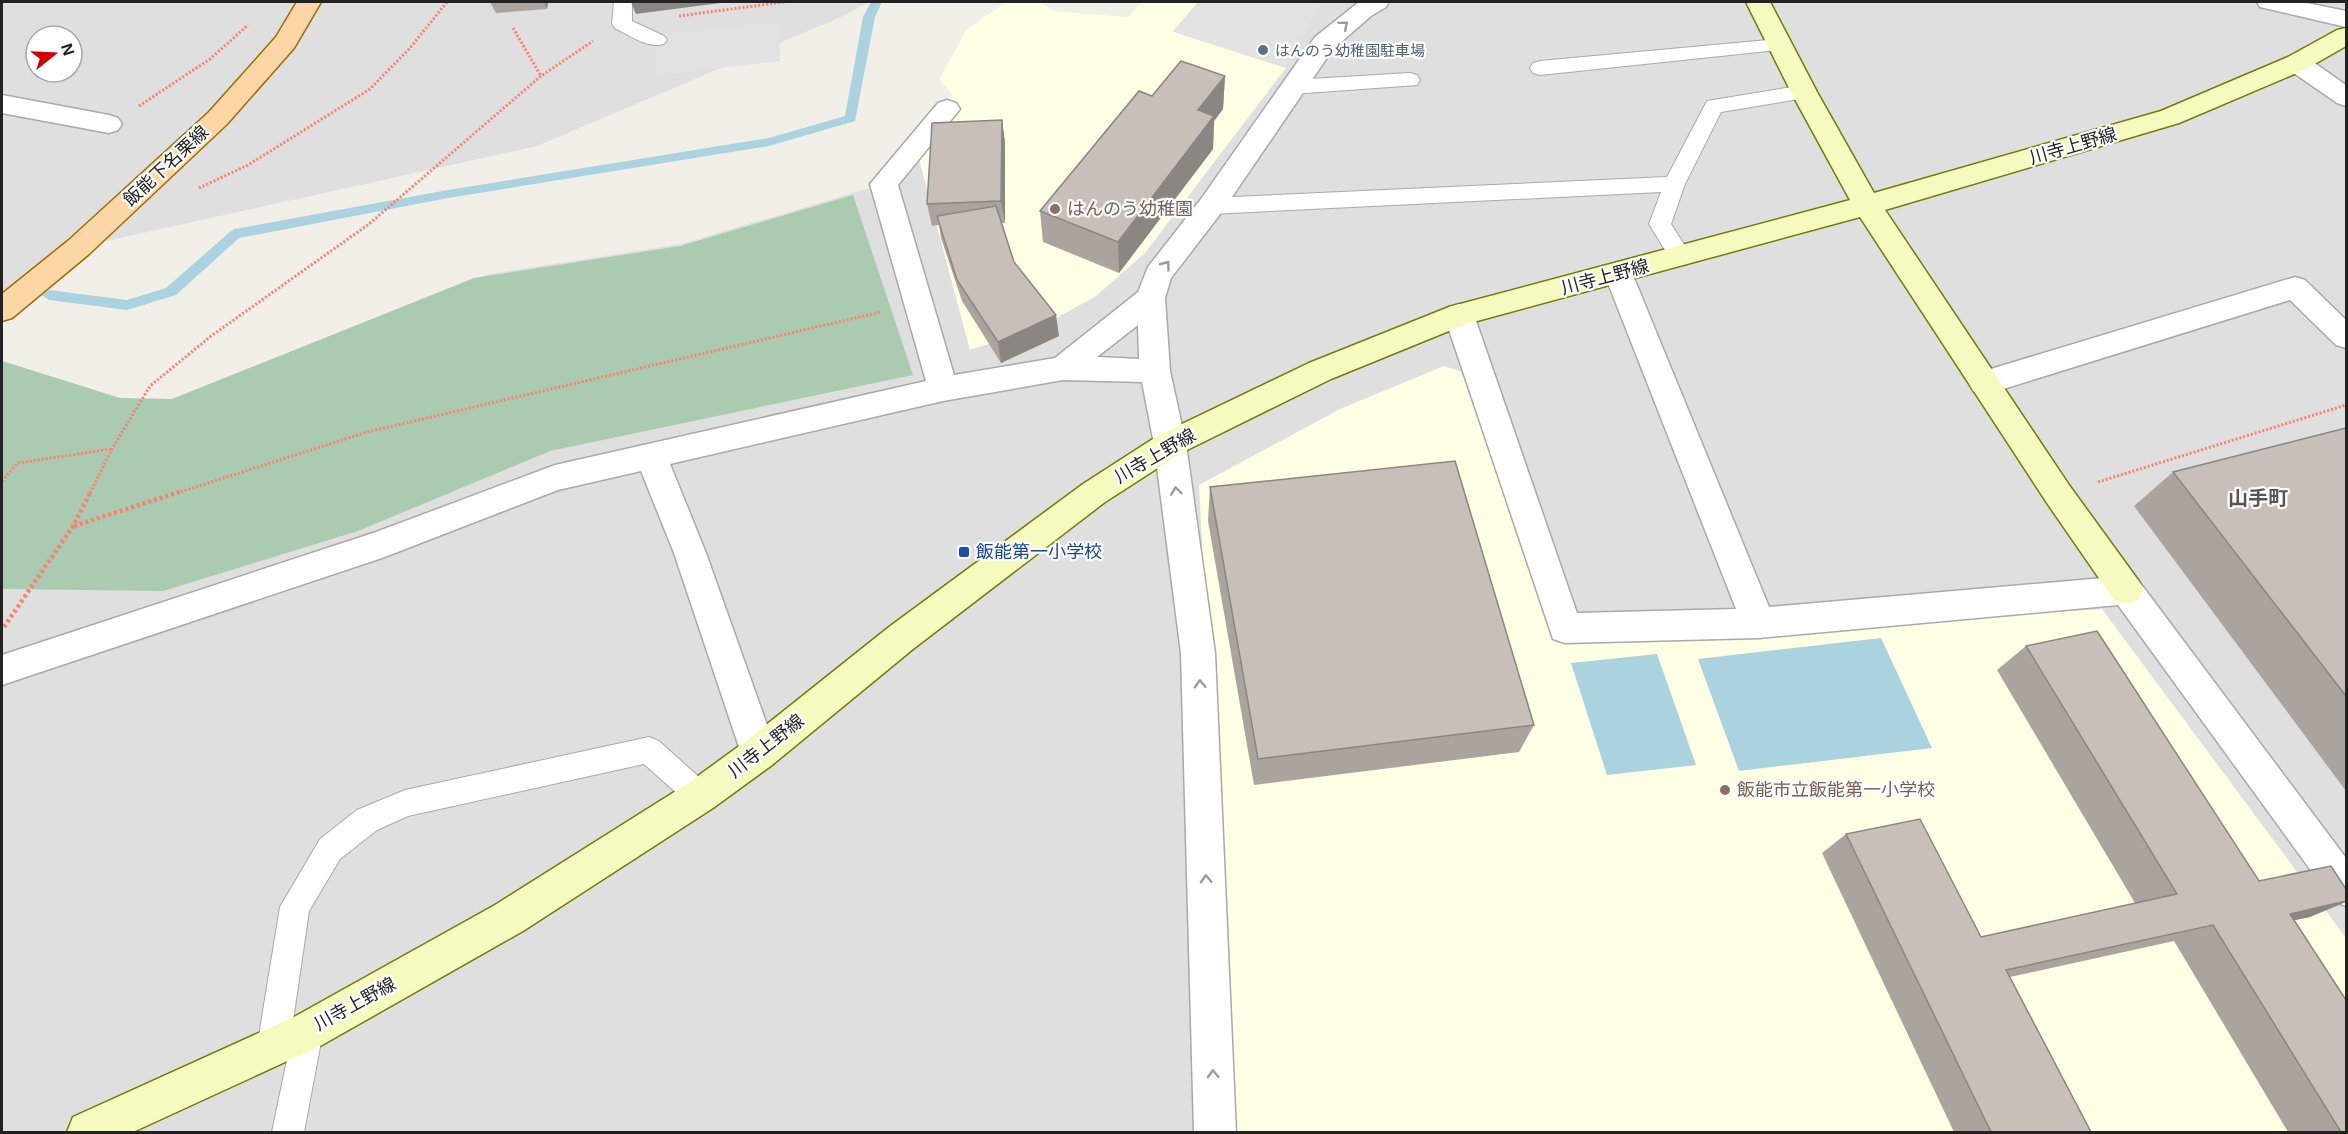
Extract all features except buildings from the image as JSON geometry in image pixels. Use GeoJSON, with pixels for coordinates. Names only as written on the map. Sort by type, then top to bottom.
{"type":"FeatureCollection","features":[{"type":"Feature","properties":{"kind":"main road","name":"飯能下名栗線"},"geometry":{"type":"LineString","coordinates":[[2,310],[79,247],[218,118],[285,42],[309,2]]}},
{"type":"Feature","properties":{"kind":"street"},"geometry":{"type":"LineString","coordinates":[[1215,1132],[1198,653],[1170,444],[1155,371],[1150,298],[1158,275],[1211,206],[1324,43],[1362,10],[1377,2]]}},
{"type":"Feature","properties":{"kind":"street"},"geometry":{"type":"LineString","coordinates":[[1758,2],[1804,92],[1867,205],[1984,383],[2126,590],[2346,888]]}},
{"type":"Feature","properties":{"kind":"street"},"geometry":{"type":"LineString","coordinates":[[2269,2],[2346,19]]}},
{"type":"Feature","properties":{"kind":"street","name":"川寺上野線"},"geometry":{"type":"LineString","coordinates":[[88,1132],[308,1031],[509,918],[700,796],[759,753],[1000,561],[1094,493],[1170,444],[1320,371],[1459,315],[1867,205],[2170,117],[2297,63],[2346,36]]}},
{"type":"Feature","properties":{"kind":"street"},"geometry":{"type":"LineString","coordinates":[[2297,63],[2346,97]]}},
{"type":"Feature","properties":{"kind":"street"},"geometry":{"type":"LineString","coordinates":[[2,104],[109,124]]}},
{"type":"Feature","properties":{"kind":"street"},"geometry":{"type":"LineString","coordinates":[[943,389],[884,184],[947,110]]}},
{"type":"Feature","properties":{"kind":"street"},"geometry":{"type":"LineString","coordinates":[[1618,273],[1759,623]]}},
{"type":"Feature","properties":{"kind":"street"},"geometry":{"type":"LineString","coordinates":[[1984,383],[2295,288],[2346,337]]}},
{"type":"Feature","properties":{"kind":"street"},"geometry":{"type":"LineString","coordinates":[[1063,368],[1150,298]]}},
{"type":"Feature","properties":{"kind":"street"},"geometry":{"type":"LineString","coordinates":[[1459,315],[1565,628],[1759,623],[2126,590]]}},
{"type":"Feature","properties":{"kind":"street"},"geometry":{"type":"LineString","coordinates":[[2,670],[382,544],[555,478],[943,389],[1063,368],[1155,371]]}},
{"type":"Feature","properties":{"kind":"street"},"geometry":{"type":"LineString","coordinates":[[650,455],[690,553],[759,753]]}},
{"type":"Feature","properties":{"kind":"lane"},"geometry":{"type":"LineString","coordinates":[[623,2],[622,24],[657,39]]}},
{"type":"Feature","properties":{"kind":"lane"},"geometry":{"type":"LineString","coordinates":[[1540,68],[1779,45]]}},
{"type":"Feature","properties":{"kind":"lane"},"geometry":{"type":"LineString","coordinates":[[1293,87],[1410,80]]}},
{"type":"Feature","properties":{"kind":"lane"},"geometry":{"type":"LineString","coordinates":[[1682,256],[1660,224],[1674,184],[1714,106],[1804,92]]}},
{"type":"Feature","properties":{"kind":"lane"},"geometry":{"type":"LineString","coordinates":[[1211,206],[1674,184]]}},
{"type":"Feature","properties":{"kind":"lane"},"geometry":{"type":"LineString","coordinates":[[273,1048],[295,906],[330,849],[367,820],[405,803],[649,750],[700,796]]}},
{"type":"Feature","properties":{"kind":"lane"},"geometry":{"type":"LineString","coordinates":[[288,1132],[308,1031]]}},
{"type":"Feature","properties":{"kind":"path"},"geometry":{"type":"LineString","coordinates":[[248,165],[370,89],[410,48],[447,2]]}},
{"type":"Feature","properties":{"kind":"path"},"geometry":{"type":"LineString","coordinates":[[2,630],[73,526],[112,449],[150,386],[211,336],[369,224],[564,58],[622,24],[784,2]]}},
{"type":"Feature","properties":{"kind":"path"},"geometry":{"type":"LineString","coordinates":[[109,124],[194,72],[228,46],[250,24]]}},
{"type":"Feature","properties":{"kind":"path"},"geometry":{"type":"LineString","coordinates":[[513,28],[541,76]]}},
{"type":"Feature","properties":{"kind":"path"},"geometry":{"type":"LineString","coordinates":[[73,526],[367,432],[918,304]]}},
{"type":"Feature","properties":{"kind":"path"},"geometry":{"type":"LineString","coordinates":[[2058,494],[2346,405]]}},
{"type":"Feature","properties":{"kind":"path"},"geometry":{"type":"LineString","coordinates":[[2,481],[18,463],[112,449]]}},
{"type":"Feature","properties":{"kind":"shaded area"},"geometry":{"type":"Polygon","coordinates":[[[2,2],[869,2],[841,17],[537,146],[79,247],[2,310],[2,2]]]}},
{"type":"Feature","properties":{"kind":"shaded area","name":"山手町"},"geometry":{"type":"Polygon","coordinates":[[[1006,2],[1040,2],[1054,11],[1128,17],[1141,2],[2346,2],[2346,1132],[2,1132],[2,361],[120,398],[172,399],[489,274],[681,244],[883,184],[947,109],[952,94],[939,80],[966,30],[1006,2]]]}},
{"type":"Feature","properties":{"kind":"shaded area","name":"はんのう幼稚園"},"geometry":{"type":"Polygon","coordinates":[[[1006,2],[1040,2],[1054,11],[1128,17],[1141,2],[1198,2],[1174,32],[1286,68],[1145,253],[1095,297],[1037,328],[970,350],[915,144],[947,109],[952,94],[939,80],[966,30],[1006,2]]]}},
{"type":"Feature","properties":{"kind":"shaded area","name":"はんのう幼稚園駐車場"},"geometry":{"type":"Polygon","coordinates":[[[1198,2],[1322,2],[1286,68],[1173,31],[1198,2]]]}},
{"type":"Feature","properties":{"kind":"shaded area"},"geometry":{"type":"Polygon","coordinates":[[[779,21],[780,61],[655,75],[657,35],[779,21]]]}},
{"type":"Feature","properties":{"kind":"shaded area"},"geometry":{"type":"Polygon","coordinates":[[[853,195],[913,375],[550,451],[358,531],[163,591],[2,589],[2,361],[120,398],[172,399],[474,278],[680,246],[853,195]]]}},
{"type":"Feature","properties":{"kind":"shaded area","name":"飯能市立飯能第一小学校"},"geometry":{"type":"Polygon","coordinates":[[[1444,366],[1462,372],[1559,641],[2102,609],[2346,938],[2346,1132],[1232,1132],[1199,485],[1340,409],[1444,366]]]}},
{"type":"Feature","properties":{"kind":"water"},"geometry":{"type":"Polygon","coordinates":[[[1881,638],[1932,748],[1739,771],[1698,659],[1881,638]]]}},
{"type":"Feature","properties":{"kind":"water"},"geometry":{"type":"Polygon","coordinates":[[[1657,654],[1696,765],[1607,775],[1571,663],[1657,654]]]}},
{"type":"Feature","properties":{"kind":"waterway"},"geometry":{"type":"LineString","coordinates":[[49,295],[127,305],[171,292],[235,234],[448,194],[769,142],[851,118],[869,17],[876,2]]}},
{"type":"Feature","properties":{"kind":"place","name":"はんのう幼稚園駐車場"},"geometry":{"type":"Point","coordinates":[1263,50]}},
{"type":"Feature","properties":{"kind":"place","name":"はんのう幼稚園"},"geometry":{"type":"Point","coordinates":[1055,209]}},
{"type":"Feature","properties":{"kind":"place","name":"飯能第一小学校"},"geometry":{"type":"Point","coordinates":[964,552]}},
{"type":"Feature","properties":{"kind":"place","name":"飯能市立飯能第一小学校"},"geometry":{"type":"Point","coordinates":[1725,790]}},
{"type":"Feature","properties":{"kind":"district","name":"山手町"},"geometry":{"type":"Point","coordinates":[2258,498]}}]}
